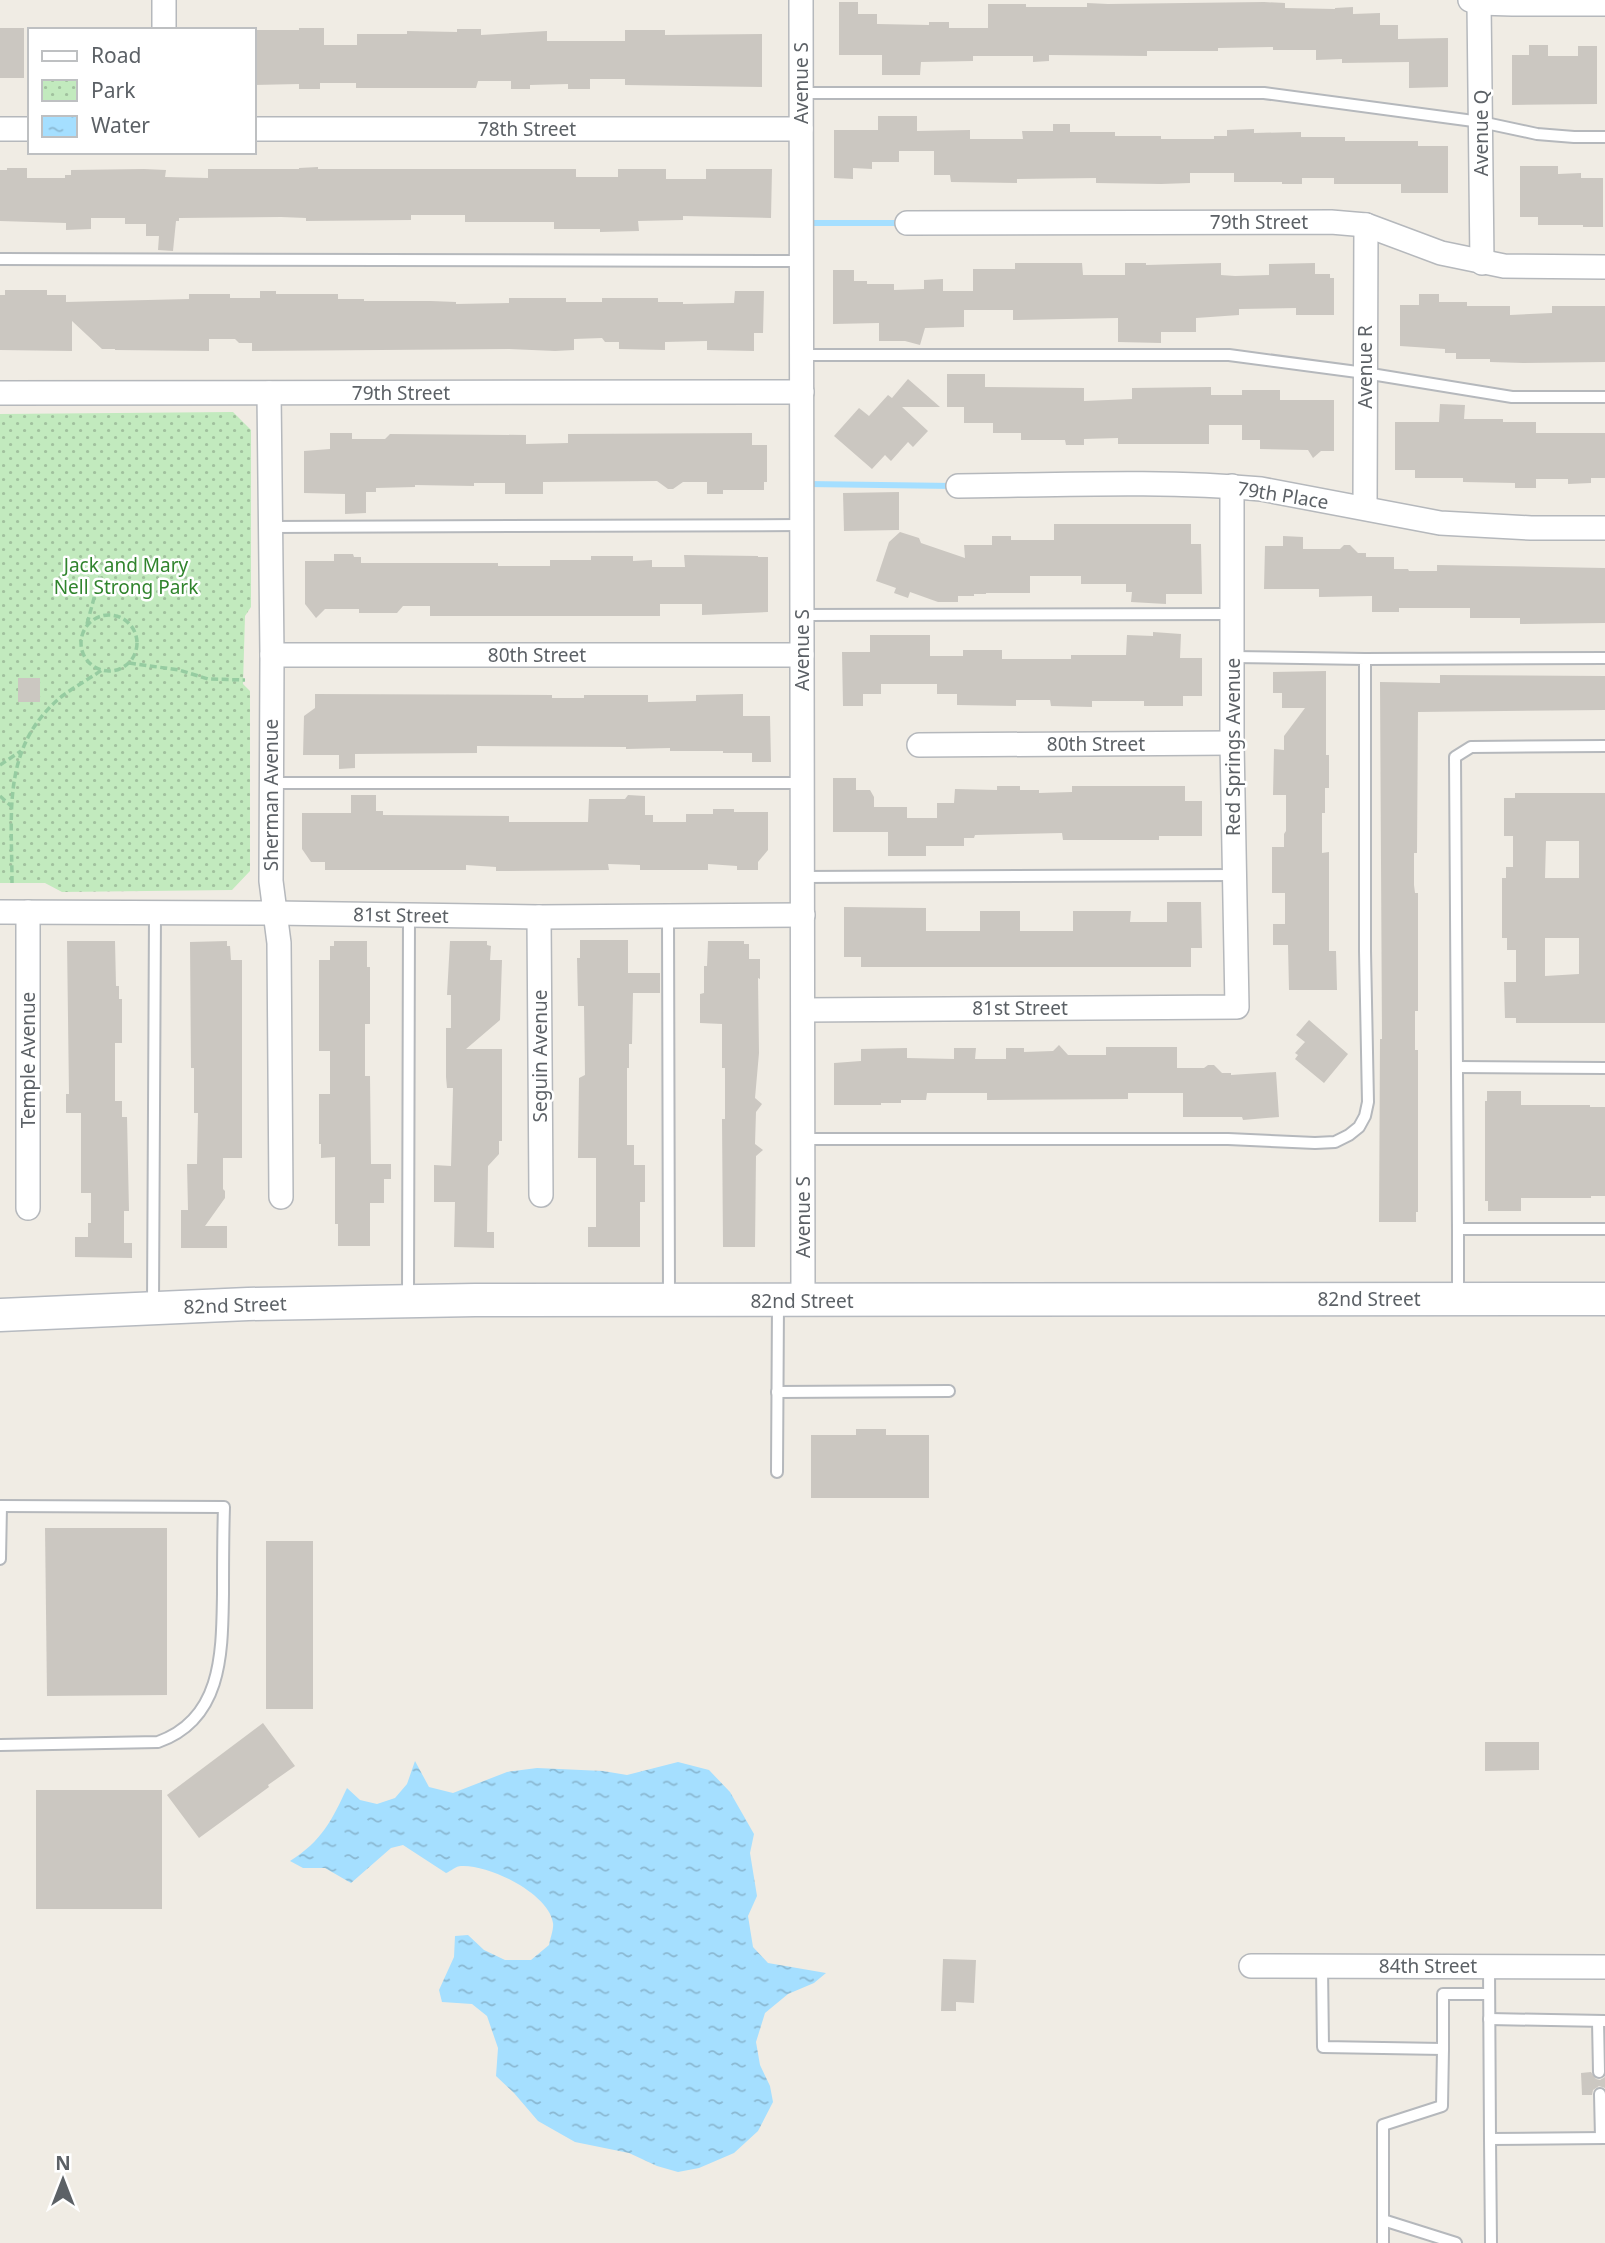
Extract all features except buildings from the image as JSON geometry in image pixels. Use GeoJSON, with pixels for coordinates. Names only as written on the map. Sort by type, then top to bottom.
{"type":"FeatureCollection","features":[{"type":"Feature","properties":{"kind":"main road","name":"82nd Street"},"geometry":{"type":"LineString","coordinates":[[0,1315],[408,1301],[1605,1299]]}},
{"type":"Feature","properties":{"kind":"street"},"geometry":{"type":"LineString","coordinates":[[164,0],[164,28]]}},
{"type":"Feature","properties":{"kind":"street","name":"Avenue S"},"geometry":{"type":"LineString","coordinates":[[791,1301],[803,1139],[801,0]]}},
{"type":"Feature","properties":{"kind":"street"},"geometry":{"type":"LineString","coordinates":[[1475,1],[1605,4]]}},
{"type":"Feature","properties":{"kind":"street","name":"Avenue Q"},"geometry":{"type":"LineString","coordinates":[[1475,1],[1482,262]]}},
{"type":"Feature","properties":{"kind":"street"},"geometry":{"type":"LineString","coordinates":[[0,129],[28,129]]}},
{"type":"Feature","properties":{"kind":"street","name":"78th Street"},"geometry":{"type":"LineString","coordinates":[[256,129],[801,129]]}},
{"type":"Feature","properties":{"kind":"street","name":"79th Street"},"geometry":{"type":"LineString","coordinates":[[907,223],[1331,222],[1366,225],[1441,253],[1504,267],[1605,267]]}},
{"type":"Feature","properties":{"kind":"street","name":"Avenue R"},"geometry":{"type":"LineString","coordinates":[[1365,508],[1366,225]]}},
{"type":"Feature","properties":{"kind":"street","name":"79th Street"},"geometry":{"type":"LineString","coordinates":[[0,393],[802,392]]}},
{"type":"Feature","properties":{"kind":"street","name":"Sherman Avenue"},"geometry":{"type":"LineString","coordinates":[[269,393],[271,881],[279,943],[281,1197]]}},
{"type":"Feature","properties":{"kind":"street","name":"79th Place"},"geometry":{"type":"LineString","coordinates":[[958,486],[1179,483],[1232,486],[1261,489],[1440,523],[1605,528]]}},
{"type":"Feature","properties":{"kind":"street","name":"Red Springs Avenue"},"geometry":{"type":"LineString","coordinates":[[1232,486],[1232,743],[1237,1007]]}},
{"type":"Feature","properties":{"kind":"street","name":"80th Street"},"geometry":{"type":"LineString","coordinates":[[272,655],[802,655]]}},
{"type":"Feature","properties":{"kind":"street","name":"80th Street"},"geometry":{"type":"LineString","coordinates":[[919,745],[1232,743]]}},
{"type":"Feature","properties":{"kind":"street","name":"81st Street"},"geometry":{"type":"LineString","coordinates":[[0,912],[539,917],[803,915]]}},
{"type":"Feature","properties":{"kind":"street","name":"Temple Avenue"},"geometry":{"type":"LineString","coordinates":[[28,912],[28,1209]]}},
{"type":"Feature","properties":{"kind":"street","name":"Seguin Avenue"},"geometry":{"type":"LineString","coordinates":[[539,917],[541,1195]]}},
{"type":"Feature","properties":{"kind":"street","name":"81st Street"},"geometry":{"type":"LineString","coordinates":[[803,1010],[1237,1007]]}},
{"type":"Feature","properties":{"kind":"street","name":"84th Street"},"geometry":{"type":"LineString","coordinates":[[1251,1966],[1605,1967]]}},
{"type":"Feature","properties":{"kind":"lane"},"geometry":{"type":"LineString","coordinates":[[801,93],[1265,93],[1480,121],[1537,134],[1574,138],[1605,137]]}},
{"type":"Feature","properties":{"kind":"lane"},"geometry":{"type":"LineString","coordinates":[[0,259],[802,261]]}},
{"type":"Feature","properties":{"kind":"lane"},"geometry":{"type":"LineString","coordinates":[[802,355],[1229,355],[1365,373],[1512,397],[1605,397]]}},
{"type":"Feature","properties":{"kind":"lane"},"geometry":{"type":"LineString","coordinates":[[271,527],[802,525]]}},
{"type":"Feature","properties":{"kind":"lane"},"geometry":{"type":"LineString","coordinates":[[802,615],[1233,614]]}},
{"type":"Feature","properties":{"kind":"lane"},"geometry":{"type":"LineString","coordinates":[[1233,657],[1605,658]]}},
{"type":"Feature","properties":{"kind":"lane"},"geometry":{"type":"LineString","coordinates":[[803,1139],[1228,1139],[1315,1143],[1335,1142],[1359,1127],[1368,1102],[1364,937],[1365,659]]}},
{"type":"Feature","properties":{"kind":"lane"},"geometry":{"type":"LineString","coordinates":[[1458,1299],[1455,757],[1471,747],[1605,746]]}},
{"type":"Feature","properties":{"kind":"lane"},"geometry":{"type":"LineString","coordinates":[[271,783],[802,783]]}},
{"type":"Feature","properties":{"kind":"lane"},"geometry":{"type":"LineString","coordinates":[[802,877],[1234,875]]}},
{"type":"Feature","properties":{"kind":"lane"},"geometry":{"type":"LineString","coordinates":[[153,1308],[155,913]]}},
{"type":"Feature","properties":{"kind":"lane"},"geometry":{"type":"LineString","coordinates":[[408,1301],[410,915]]}},
{"type":"Feature","properties":{"kind":"lane"},"geometry":{"type":"LineString","coordinates":[[668,916],[669,1300]]}},
{"type":"Feature","properties":{"kind":"lane"},"geometry":{"type":"LineString","coordinates":[[1457,1067],[1605,1068]]}},
{"type":"Feature","properties":{"kind":"lane"},"geometry":{"type":"LineString","coordinates":[[1458,1229],[1605,1229]]}},
{"type":"Feature","properties":{"kind":"lane"},"geometry":{"type":"LineString","coordinates":[[777,1472],[777,1392],[791,1301]]}},
{"type":"Feature","properties":{"kind":"lane"},"geometry":{"type":"LineString","coordinates":[[777,1392],[949,1391]]}},
{"type":"Feature","properties":{"kind":"lane"},"geometry":{"type":"LineString","coordinates":[[0,1559],[0,1506],[224,1507],[220,1662],[205,1706],[174,1736],[158,1742],[0,1745]]}},
{"type":"Feature","properties":{"kind":"lane"},"geometry":{"type":"LineString","coordinates":[[1322,1966],[1323,2047],[1443,2049]]}},
{"type":"Feature","properties":{"kind":"lane"},"geometry":{"type":"LineString","coordinates":[[1489,1966],[1491,2243]]}},
{"type":"Feature","properties":{"kind":"lane"},"geometry":{"type":"LineString","coordinates":[[1383,2243],[1383,2125],[1442,2106],[1443,1994],[1489,1994]]}},
{"type":"Feature","properties":{"kind":"lane"},"geometry":{"type":"LineString","coordinates":[[1489,2019],[1602,2021],[1599,2072]]}},
{"type":"Feature","properties":{"kind":"lane"},"geometry":{"type":"LineString","coordinates":[[1490,2139],[1603,2138],[1600,2094]]}},
{"type":"Feature","properties":{"kind":"lane"},"geometry":{"type":"LineString","coordinates":[[1383,2220],[1455,2243]]}},
{"type":"Feature","properties":{"kind":"path"},"geometry":{"type":"LineString","coordinates":[[87,626],[102,616],[110,615],[127,622],[136,636],[137,645],[129,663],[115,670],[102,670],[89,663],[83,655],[82,636],[100,576]]}},
{"type":"Feature","properties":{"kind":"path"},"geometry":{"type":"LineString","coordinates":[[129,663],[179,670],[217,680],[245,680]]}},
{"type":"Feature","properties":{"kind":"path"},"geometry":{"type":"LineString","coordinates":[[12,883],[14,771],[21,751],[29,735],[62,696],[102,670]]}},
{"type":"Feature","properties":{"kind":"path"},"geometry":{"type":"LineString","coordinates":[[0,765],[21,751]]}},
{"type":"Feature","properties":{"kind":"path"},"geometry":{"type":"LineString","coordinates":[[0,796],[12,806]]}},
{"type":"Feature","properties":{"kind":"green space","name":"Jack and Mary Nell Strong Park"},"geometry":{"type":"Polygon","coordinates":[[[233,412],[251,430],[251,607],[245,616],[243,684],[250,691],[250,871],[232,890],[62,892],[45,883],[0,883],[0,414],[233,412]]]}},
{"type":"Feature","properties":{"kind":"water"},"geometry":{"type":"Polygon","coordinates":[[[415,1761],[429,1787],[453,1793],[507,1772],[537,1768],[603,1771],[627,1775],[678,1762],[709,1770],[730,1792],[754,1834],[750,1853],[757,1896],[748,1916],[753,1947],[768,1963],[826,1973],[814,1983],[788,1994],[765,2013],[756,2042],[760,2065],[770,2086],[773,2102],[758,2131],[734,2153],[699,2168],[678,2172],[629,2153],[575,2142],[538,2121],[496,2076],[498,2048],[487,2016],[472,2004],[442,2002],[439,1990],[454,1957],[455,1936],[468,1935],[484,1950],[505,1960],[531,1960],[549,1945],[553,1923],[549,1912],[530,1892],[487,1870],[459,1866],[446,1873],[403,1845],[391,1848],[351,1883],[325,1868],[303,1868],[290,1861],[318,1838],[347,1788],[360,1800],[377,1804],[395,1798],[407,1784],[415,1761]]]}},
{"type":"Feature","properties":{"kind":"waterway"},"geometry":{"type":"LineString","coordinates":[[807,223],[901,223]]}},
{"type":"Feature","properties":{"kind":"waterway"},"geometry":{"type":"LineString","coordinates":[[807,484],[954,486]]}}]}
